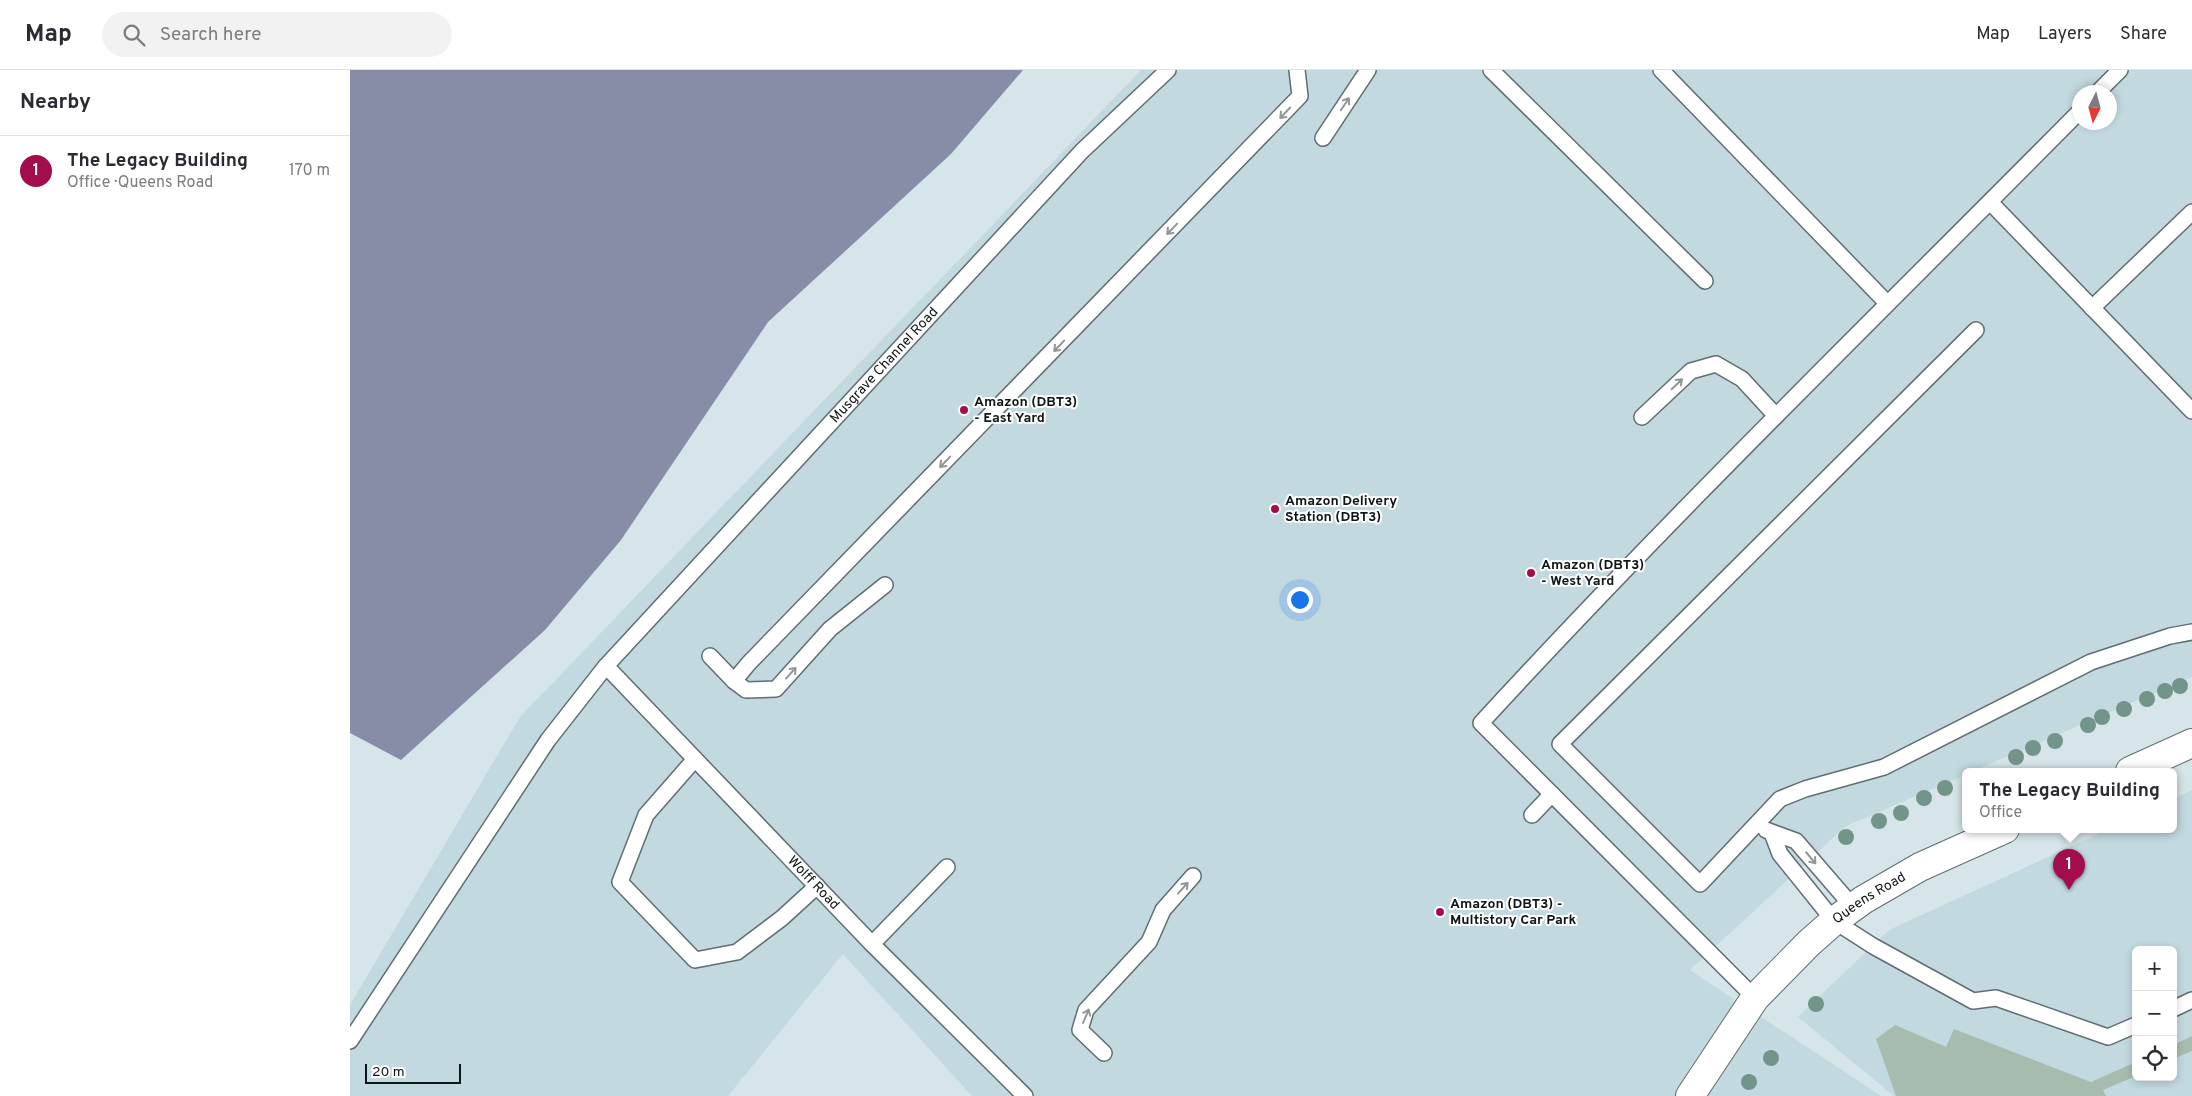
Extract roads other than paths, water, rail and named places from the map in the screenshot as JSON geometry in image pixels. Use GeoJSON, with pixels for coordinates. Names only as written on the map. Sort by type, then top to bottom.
{"type":"FeatureCollection","features":[{"type":"Feature","properties":{"kind":"street"},"geometry":{"type":"LineString","coordinates":[[2137,768],[2192,743]]}},
{"type":"Feature","properties":{"kind":"street","name":"Queens Road"},"geometry":{"type":"LineString","coordinates":[[1690,1096],[1755,998],[1809,943],[1844,914],[1920,868],[1996,833]]}},
{"type":"Feature","properties":{"kind":"lane","name":"Musgrave Channel Road"},"geometry":{"type":"LineString","coordinates":[[350,1041],[548,740],[606,666],[1082,151],[1168,70]]}},
{"type":"Feature","properties":{"kind":"lane"},"geometry":{"type":"LineString","coordinates":[[734,681],[749,663],[1300,96],[1297,70]]}},
{"type":"Feature","properties":{"kind":"lane"},"geometry":{"type":"LineString","coordinates":[[1323,138],[1368,70]]}},
{"type":"Feature","properties":{"kind":"lane"},"geometry":{"type":"LineString","coordinates":[[1491,70],[1705,281]]}},
{"type":"Feature","properties":{"kind":"lane"},"geometry":{"type":"LineString","coordinates":[[1661,70],[1887,303]]}},
{"type":"Feature","properties":{"kind":"lane"},"geometry":{"type":"LineString","coordinates":[[2105,85],[2120,70]]}},
{"type":"Feature","properties":{"kind":"lane"},"geometry":{"type":"LineString","coordinates":[[1755,998],[1481,723],[1566,630],[1887,303],[2072,119]]}},
{"type":"Feature","properties":{"kind":"lane"},"geometry":{"type":"LineString","coordinates":[[1990,202],[2192,411]]}},
{"type":"Feature","properties":{"kind":"lane"},"geometry":{"type":"LineString","coordinates":[[2092,308],[2192,212]]}},
{"type":"Feature","properties":{"kind":"lane"},"geometry":{"type":"LineString","coordinates":[[1976,330],[1560,744],[1700,884],[1780,799],[1805,789],[1884,767],[2091,662],[2170,636],[2192,632]]}},
{"type":"Feature","properties":{"kind":"lane"},"geometry":{"type":"LineString","coordinates":[[1642,417],[1691,371],[1716,364],[1742,379],[1776,416]]}},
{"type":"Feature","properties":{"kind":"lane"},"geometry":{"type":"LineString","coordinates":[[710,656],[734,681],[746,690],[776,689],[830,629],[885,585]]}},
{"type":"Feature","properties":{"kind":"lane","name":"Wolff Road"},"geometry":{"type":"LineString","coordinates":[[606,666],[872,944],[1025,1096]]}},
{"type":"Feature","properties":{"kind":"lane"},"geometry":{"type":"LineString","coordinates":[[695,759],[646,814],[620,882],[695,960],[737,952],[782,918],[817,886]]}},
{"type":"Feature","properties":{"kind":"lane"},"geometry":{"type":"LineString","coordinates":[[1532,815],[1552,794]]}},
{"type":"Feature","properties":{"kind":"lane"},"geometry":{"type":"LineString","coordinates":[[1756,825],[1796,841],[1844,914]]}},
{"type":"Feature","properties":{"kind":"lane"},"geometry":{"type":"LineString","coordinates":[[1772,833],[1780,854],[1844,914],[1873,946],[1973,1001],[1996,998],[2108,1037],[2132,1027]]}},
{"type":"Feature","properties":{"kind":"lane"},"geometry":{"type":"LineString","coordinates":[[872,944],[947,866]]}},
{"type":"Feature","properties":{"kind":"lane"},"geometry":{"type":"LineString","coordinates":[[1104,1053],[1080,1030],[1086,1010],[1149,942],[1163,910],[1193,876]]}},
{"type":"Feature","properties":{"kind":"lane"},"geometry":{"type":"LineString","coordinates":[[2177,1007],[2192,1000]]}},
{"type":"Feature","properties":{"kind":"water"},"geometry":{"type":"Polygon","coordinates":[[[350,70],[1023,70],[951,154],[768,322],[621,540],[545,630],[401,760],[350,733],[350,70]]]}},
{"type":"Feature","properties":{"kind":"place","name":"Amazon (DBT3) - East Yard"},"geometry":{"type":"Point","coordinates":[964,410]}},
{"type":"Feature","properties":{"kind":"place","name":"Amazon Delivery Station (DBT3)"},"geometry":{"type":"Point","coordinates":[1275,509]}},
{"type":"Feature","properties":{"kind":"place","name":"Amazon (DBT3) - West Yard"},"geometry":{"type":"Point","coordinates":[1531,573]}},
{"type":"Feature","properties":{"kind":"place","name":"The Legacy Building"},"geometry":{"type":"Point","coordinates":[2069,890]}},
{"type":"Feature","properties":{"kind":"place","name":"Amazon (DBT3) - Multistory Car Park"},"geometry":{"type":"Point","coordinates":[1440,912]}}]}
